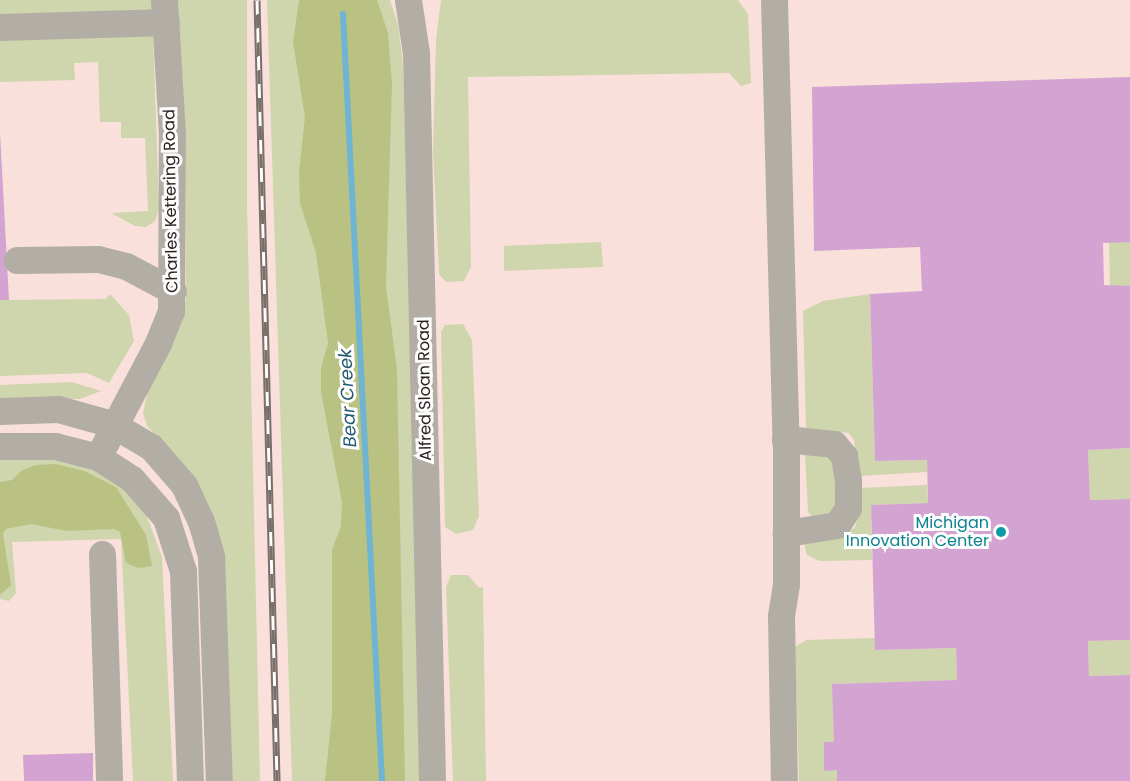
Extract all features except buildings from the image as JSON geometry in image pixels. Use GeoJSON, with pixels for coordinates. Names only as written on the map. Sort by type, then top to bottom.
{"type":"FeatureCollection","features":[{"type":"Feature","properties":{"kind":"lane","name":"Alfred Sloan Road"},"geometry":{"type":"LineString","coordinates":[[408,0],[416,53],[432,781]]}},
{"type":"Feature","properties":{"kind":"lane"},"geometry":{"type":"LineString","coordinates":[[774,0],[786,533],[781,616],[784,781]]}},
{"type":"Feature","properties":{"kind":"lane"},"geometry":{"type":"LineString","coordinates":[[0,27],[165,11]]}},
{"type":"Feature","properties":{"kind":"lane","name":"Charles Kettering Road"},"geometry":{"type":"LineString","coordinates":[[98,457],[112,423],[165,329],[173,291],[172,134],[165,11]]}},
{"type":"Feature","properties":{"kind":"lane"},"geometry":{"type":"LineString","coordinates":[[17,260],[98,259],[126,266],[173,291]]}},
{"type":"Feature","properties":{"kind":"lane"},"geometry":{"type":"LineString","coordinates":[[0,411],[58,409],[112,423],[151,447],[184,485],[201,521],[211,557],[219,781]]}},
{"type":"Feature","properties":{"kind":"lane"},"geometry":{"type":"LineString","coordinates":[[784,439],[834,444],[844,456],[848,480],[848,508],[837,525],[786,533]]}},
{"type":"Feature","properties":{"kind":"lane"},"geometry":{"type":"LineString","coordinates":[[0,446],[55,446],[98,457],[148,494],[166,518],[177,542],[183,572],[190,781]]}},
{"type":"Feature","properties":{"kind":"lane"},"geometry":{"type":"LineString","coordinates":[[102,554],[109,781]]}},
{"type":"Feature","properties":{"kind":"shaded area"},"geometry":{"type":"Polygon","coordinates":[[[0,0],[1130,0],[1130,781],[0,781],[0,0]]]}},
{"type":"Feature","properties":{"kind":"green space"},"geometry":{"type":"Polygon","coordinates":[[[0,0],[154,0],[155,11],[0,16],[0,0]]]}},
{"type":"Feature","properties":{"kind":"green space"},"geometry":{"type":"Polygon","coordinates":[[[178,0],[247,0],[247,202],[260,781],[231,781],[224,597],[175,456],[147,426],[143,413],[150,381],[171,348],[186,300],[185,127],[178,0]]]}},
{"type":"Feature","properties":{"kind":"green space"},"geometry":{"type":"Polygon","coordinates":[[[267,0],[390,0],[398,25],[403,63],[422,781],[292,781],[267,0]]]}},
{"type":"Feature","properties":{"kind":"green space"},"geometry":{"type":"Polygon","coordinates":[[[299,0],[377,0],[388,33],[392,84],[386,286],[397,370],[405,781],[325,781],[332,713],[332,550],[341,526],[342,502],[321,392],[321,368],[328,343],[316,253],[300,203],[299,172],[305,117],[293,42],[299,0]]]}},
{"type":"Feature","properties":{"kind":"green space"},"geometry":{"type":"Polygon","coordinates":[[[441,0],[738,0],[748,14],[751,83],[741,86],[729,73],[468,77],[471,267],[464,281],[446,282],[439,274],[433,151],[436,40],[441,0]]]}},
{"type":"Feature","properties":{"kind":"green space"},"geometry":{"type":"Polygon","coordinates":[[[153,32],[159,208],[155,221],[146,227],[135,226],[111,213],[148,211],[145,138],[121,138],[121,122],[100,122],[98,62],[74,63],[75,80],[0,82],[0,37],[153,32]]]}},
{"type":"Feature","properties":{"kind":"green space"},"geometry":{"type":"Polygon","coordinates":[[[1130,239],[1130,286],[1110,286],[1109,240],[1130,239]]]}},
{"type":"Feature","properties":{"kind":"green space"},"geometry":{"type":"Polygon","coordinates":[[[601,242],[603,267],[504,271],[504,246],[601,242]]]}},
{"type":"Feature","properties":{"kind":"green space"},"geometry":{"type":"Polygon","coordinates":[[[110,294],[129,315],[134,341],[109,383],[87,373],[0,376],[0,300],[106,299],[110,294]]]}},
{"type":"Feature","properties":{"kind":"green space"},"geometry":{"type":"Polygon","coordinates":[[[870,294],[875,461],[927,460],[927,472],[859,476],[854,440],[849,433],[806,429],[803,311],[823,301],[870,294]]]}},
{"type":"Feature","properties":{"kind":"green space"},"geometry":{"type":"Polygon","coordinates":[[[463,324],[472,340],[479,516],[473,530],[456,534],[445,527],[441,332],[445,325],[463,324]]]}},
{"type":"Feature","properties":{"kind":"green space"},"geometry":{"type":"Polygon","coordinates":[[[72,382],[101,391],[80,399],[0,398],[0,385],[72,382]]]}},
{"type":"Feature","properties":{"kind":"green space"},"geometry":{"type":"Polygon","coordinates":[[[1130,448],[1130,499],[1090,500],[1088,450],[1130,448]]]}},
{"type":"Feature","properties":{"kind":"green space"},"geometry":{"type":"Polygon","coordinates":[[[805,454],[834,457],[836,507],[831,514],[812,516],[808,512],[805,454]]]}},
{"type":"Feature","properties":{"kind":"green space"},"geometry":{"type":"Polygon","coordinates":[[[0,459],[70,459],[91,465],[135,498],[146,514],[162,557],[173,781],[133,781],[121,539],[12,542],[16,593],[9,601],[0,599],[0,459]]]}},
{"type":"Feature","properties":{"kind":"green space"},"geometry":{"type":"Polygon","coordinates":[[[56,464],[84,471],[116,487],[146,535],[152,566],[138,568],[126,563],[120,532],[114,529],[67,531],[31,524],[6,529],[3,534],[11,585],[0,595],[0,482],[12,480],[21,471],[36,465],[56,464]]]}},
{"type":"Feature","properties":{"kind":"green space"},"geometry":{"type":"Polygon","coordinates":[[[927,485],[928,503],[871,505],[872,560],[820,561],[807,555],[804,543],[849,532],[855,527],[859,515],[858,488],[927,485]]]}},
{"type":"Feature","properties":{"kind":"green space"},"geometry":{"type":"Polygon","coordinates":[[[451,575],[468,575],[479,588],[483,587],[486,781],[453,781],[446,587],[451,575]]]}},
{"type":"Feature","properties":{"kind":"green space"},"geometry":{"type":"Polygon","coordinates":[[[875,638],[875,650],[956,648],[957,680],[833,684],[834,742],[824,743],[824,770],[837,770],[837,781],[799,781],[795,647],[806,640],[875,638]]]}},
{"type":"Feature","properties":{"kind":"green space"},"geometry":{"type":"Polygon","coordinates":[[[1130,640],[1130,675],[1089,676],[1088,641],[1130,640]]]}},
{"type":"Feature","properties":{"kind":"waterway","name":"Bear Creek"},"geometry":{"type":"LineString","coordinates":[[343,14],[382,781]]}},
{"type":"Feature","properties":{"kind":"railway"},"geometry":{"type":"LineString","coordinates":[[257,0],[277,781]]}},
{"type":"Feature","properties":{"kind":"place","name":"Michigan Innovation Center"},"geometry":{"type":"Point","coordinates":[1001,532]}}]}
